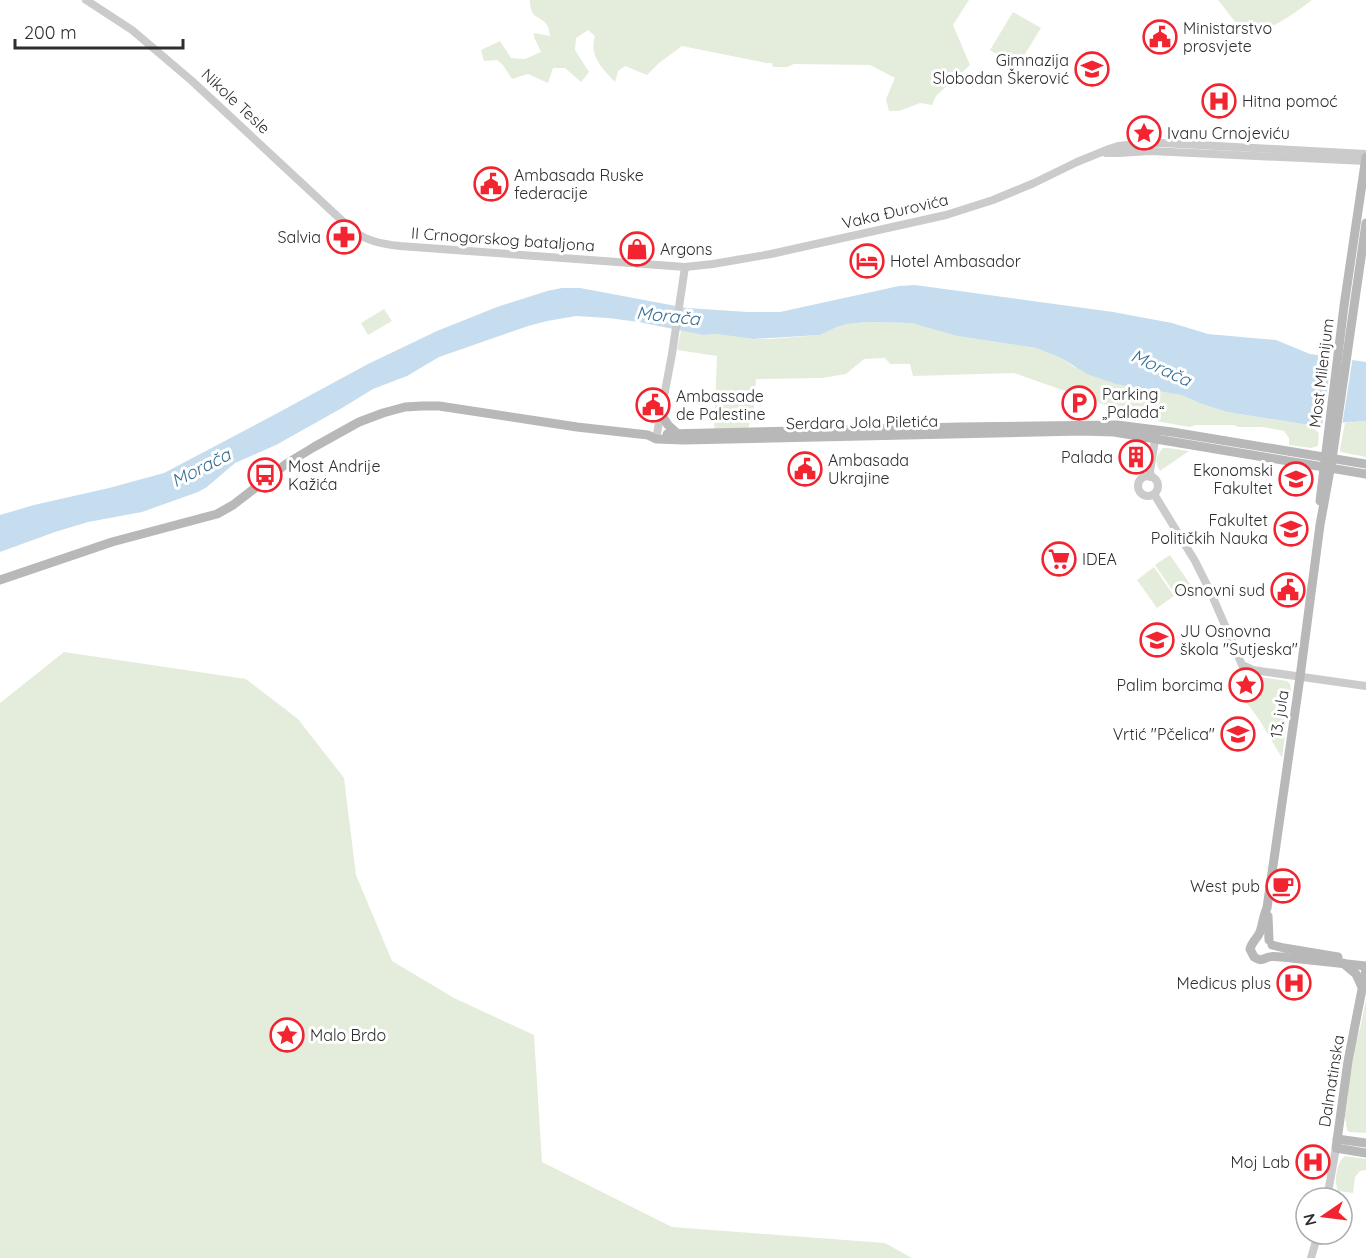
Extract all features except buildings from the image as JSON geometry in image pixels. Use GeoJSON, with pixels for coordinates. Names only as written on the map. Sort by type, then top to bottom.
{"type":"FeatureCollection","features":[{"type":"Feature","properties":{"kind":"main road"},"geometry":{"type":"LineString","coordinates":[[1349,307],[1366,158]]}},
{"type":"Feature","properties":{"kind":"main road"},"geometry":{"type":"LineString","coordinates":[[1349,307],[1366,222]]}},
{"type":"Feature","properties":{"kind":"main road","name":"Most Milenijum"},"geometry":{"type":"LineString","coordinates":[[1331,444],[1349,307]]}},
{"type":"Feature","properties":{"kind":"main road","name":"Serdara Jola Piletića"},"geometry":{"type":"LineString","coordinates":[[0,580],[112,542],[217,514],[233,505],[301,455],[357,424],[393,410],[410,407],[435,406],[577,427],[681,437],[820,438],[1114,432],[1156,435],[1328,463]]}},
{"type":"Feature","properties":{"kind":"main road"},"geometry":{"type":"LineString","coordinates":[[661,414],[668,425],[681,437]]}},
{"type":"Feature","properties":{"kind":"main road","name":"Serdara Jola Piletića"},"geometry":{"type":"LineString","coordinates":[[681,437],[1101,424],[1117,424],[1156,435]]}},
{"type":"Feature","properties":{"kind":"main road","name":"13. jula"},"geometry":{"type":"LineString","coordinates":[[1267,908],[1331,444]]}},
{"type":"Feature","properties":{"kind":"main road"},"geometry":{"type":"LineString","coordinates":[[1328,463],[1366,464]]}},
{"type":"Feature","properties":{"kind":"main road"},"geometry":{"type":"LineString","coordinates":[[1328,463],[1366,474]]}},
{"type":"Feature","properties":{"kind":"main road"},"geometry":{"type":"LineString","coordinates":[[1267,908],[1257,938],[1250,945],[1252,955],[1260,960],[1283,957],[1366,967]]}},
{"type":"Feature","properties":{"kind":"main road"},"geometry":{"type":"LineString","coordinates":[[1267,908],[1273,951],[1270,957]]}},
{"type":"Feature","properties":{"kind":"main road"},"geometry":{"type":"LineString","coordinates":[[1257,938],[1264,937],[1271,943],[1284,948],[1366,961]]}},
{"type":"Feature","properties":{"kind":"main road"},"geometry":{"type":"LineString","coordinates":[[1344,963],[1356,974],[1362,991]]}},
{"type":"Feature","properties":{"kind":"main road","name":"Dalmatinska"},"geometry":{"type":"LineString","coordinates":[[1337,1144],[1348,1061],[1366,967]]}},
{"type":"Feature","properties":{"kind":"main road"},"geometry":{"type":"LineString","coordinates":[[1337,1144],[1366,1143]]}},
{"type":"Feature","properties":{"kind":"main road"},"geometry":{"type":"LineString","coordinates":[[1337,1144],[1366,1153]]}},
{"type":"Feature","properties":{"kind":"street","name":"Nikole Tesle"},"geometry":{"type":"LineString","coordinates":[[86,0],[132,30],[174,65],[331,210]]}},
{"type":"Feature","properties":{"kind":"street","name":"Vaka Đurovića"},"geometry":{"type":"LineString","coordinates":[[685,267],[771,254],[946,215],[993,200],[1077,162],[1103,153],[1150,151],[1366,158]]}},
{"type":"Feature","properties":{"kind":"street","name":"II Crnogorskog bataljona"},"geometry":{"type":"LineString","coordinates":[[331,210],[355,233],[386,245],[685,267]]}},
{"type":"Feature","properties":{"kind":"street"},"geometry":{"type":"LineString","coordinates":[[654,436],[661,414],[673,350],[685,267]]}},
{"type":"Feature","properties":{"kind":"street"},"geometry":{"type":"LineString","coordinates":[[1151,477],[1156,435]]}},
{"type":"Feature","properties":{"kind":"street"},"geometry":{"type":"LineString","coordinates":[[1147,476],[1155,480],[1158,487],[1154,494],[1144,495],[1140,491],[1138,486],[1141,479],[1147,476]]}},
{"type":"Feature","properties":{"kind":"street"},"geometry":{"type":"LineString","coordinates":[[1154,494],[1195,561],[1241,664],[1246,668],[1264,672],[1366,686]]}},
{"type":"Feature","properties":{"kind":"street","name":"Dalmatinska"},"geometry":{"type":"LineString","coordinates":[[1329,1186],[1337,1144]]}},
{"type":"Feature","properties":{"kind":"green space"},"geometry":{"type":"Polygon","coordinates":[[[530,0],[969,0],[953,25],[970,65],[936,96],[932,105],[920,103],[899,111],[889,111],[886,99],[895,78],[870,65],[794,64],[787,67],[773,67],[772,63],[682,46],[647,75],[625,66],[618,71],[615,82],[598,62],[594,50],[595,36],[588,30],[576,38],[575,50],[589,72],[581,82],[565,68],[553,68],[548,83],[528,74],[512,79],[497,60],[484,61],[481,50],[500,41],[511,58],[525,59],[541,52],[534,33],[550,36],[549,30],[544,22],[533,14],[530,0]]]}},
{"type":"Feature","properties":{"kind":"green space"},"geometry":{"type":"Polygon","coordinates":[[[1218,0],[1312,0],[1270,27],[1252,31],[1244,29],[1237,23],[1218,0]]]}},
{"type":"Feature","properties":{"kind":"green space"},"geometry":{"type":"Polygon","coordinates":[[[1013,12],[1041,28],[1017,67],[990,50],[1013,12]]]}},
{"type":"Feature","properties":{"kind":"green space"},"geometry":{"type":"Polygon","coordinates":[[[384,309],[392,321],[368,335],[361,323],[384,309]]]}},
{"type":"Feature","properties":{"kind":"green space"},"geometry":{"type":"Polygon","coordinates":[[[911,323],[957,336],[1036,348],[1061,358],[1074,367],[1158,391],[1181,395],[1227,412],[1309,425],[1319,433],[1318,446],[1311,448],[1289,445],[1289,438],[1284,431],[1263,427],[1196,425],[1189,427],[1117,414],[1117,409],[1014,373],[913,376],[910,364],[890,364],[885,358],[864,359],[846,374],[822,378],[756,379],[754,407],[747,433],[714,432],[717,356],[677,350],[681,330],[703,335],[770,339],[820,335],[847,324],[911,323]]]}},
{"type":"Feature","properties":{"kind":"green space"},"geometry":{"type":"Polygon","coordinates":[[[1366,421],[1366,457],[1341,452],[1345,423],[1366,421]]]}},
{"type":"Feature","properties":{"kind":"green space"},"geometry":{"type":"Polygon","coordinates":[[[1163,448],[1189,451],[1160,471],[1157,459],[1163,448]]]}},
{"type":"Feature","properties":{"kind":"green space"},"geometry":{"type":"Polygon","coordinates":[[[1170,555],[1190,584],[1175,594],[1155,565],[1170,555]]]}},
{"type":"Feature","properties":{"kind":"green space"},"geometry":{"type":"Polygon","coordinates":[[[1154,567],[1174,596],[1157,608],[1137,580],[1154,567]]]}},
{"type":"Feature","properties":{"kind":"green space"},"geometry":{"type":"Polygon","coordinates":[[[64,652],[246,679],[298,719],[344,778],[356,875],[392,961],[454,998],[534,1035],[542,1162],[672,1227],[885,1243],[912,1258],[0,1258],[0,703],[64,652]]]}},
{"type":"Feature","properties":{"kind":"green space"},"geometry":{"type":"Polygon","coordinates":[[[1238,674],[1287,681],[1290,684],[1282,758],[1260,721],[1229,678],[1238,674]]]}},
{"type":"Feature","properties":{"kind":"green space"},"geometry":{"type":"Polygon","coordinates":[[[1366,1000],[1366,1133],[1349,1132],[1345,1117],[1348,1095],[1345,1094],[1366,1000]]]}},
{"type":"Feature","properties":{"kind":"green space"},"geometry":{"type":"Polygon","coordinates":[[[1345,1156],[1366,1159],[1366,1170],[1360,1171],[1355,1177],[1354,1186],[1337,1186],[1336,1177],[1345,1156]]]}},
{"type":"Feature","properties":{"kind":"water","name":"Morača"},"geometry":{"type":"Polygon","coordinates":[[[915,285],[1113,312],[1172,323],[1208,334],[1276,340],[1310,354],[1366,362],[1366,421],[1309,425],[1227,412],[1181,395],[1116,384],[1087,374],[1061,358],[1036,348],[957,336],[911,323],[866,322],[847,324],[820,335],[753,339],[716,334],[703,335],[639,322],[576,316],[528,326],[439,357],[407,376],[373,389],[276,445],[235,463],[198,492],[142,512],[88,522],[55,532],[0,552],[0,515],[164,473],[368,364],[437,331],[497,307],[547,291],[580,288],[687,308],[780,312],[899,286],[915,285]]]}},
{"type":"Feature","properties":{"kind":"pier"},"geometry":{"type":"Polygon","coordinates":[[[1332,355],[1353,356],[1342,426],[1322,427],[1332,355]]]}},
{"type":"Feature","properties":{"kind":"place","name":"Ministarstvo prosvjete"},"geometry":{"type":"Point","coordinates":[1160,37]}},
{"type":"Feature","properties":{"kind":"place","name":"Gimnazija Slobodan Škerović"},"geometry":{"type":"Point","coordinates":[1092,69]}},
{"type":"Feature","properties":{"kind":"place","name":"Hitna pomoć"},"geometry":{"type":"Point","coordinates":[1219,101]}},
{"type":"Feature","properties":{"kind":"place","name":"Ivanu Crnojeviću"},"geometry":{"type":"Point","coordinates":[1144,133]}},
{"type":"Feature","properties":{"kind":"place","name":"Ambasada Ruske federacije"},"geometry":{"type":"Point","coordinates":[491,184]}},
{"type":"Feature","properties":{"kind":"place","name":"Salvia"},"geometry":{"type":"Point","coordinates":[344,237]}},
{"type":"Feature","properties":{"kind":"place","name":"Argons"},"geometry":{"type":"Point","coordinates":[637,249]}},
{"type":"Feature","properties":{"kind":"place","name":"Hotel Ambasador"},"geometry":{"type":"Point","coordinates":[867,261]}},
{"type":"Feature","properties":{"kind":"place","name":"Parking „Palada“"},"geometry":{"type":"Point","coordinates":[1079,403]}},
{"type":"Feature","properties":{"kind":"place","name":"Ambassade de Palestine"},"geometry":{"type":"Point","coordinates":[653,405]}},
{"type":"Feature","properties":{"kind":"place","name":"Palada"},"geometry":{"type":"Point","coordinates":[1136,457]}},
{"type":"Feature","properties":{"kind":"place","name":"Ambasada Ukrajine"},"geometry":{"type":"Point","coordinates":[805,469]}},
{"type":"Feature","properties":{"kind":"place","name":"Most Andrije Kažića"},"geometry":{"type":"Point","coordinates":[265,475]}},
{"type":"Feature","properties":{"kind":"place","name":"Ekonomski Fakultet"},"geometry":{"type":"Point","coordinates":[1296,479]}},
{"type":"Feature","properties":{"kind":"place","name":"Fakultet Političkih Nauka"},"geometry":{"type":"Point","coordinates":[1291,529]}},
{"type":"Feature","properties":{"kind":"place","name":"IDEA"},"geometry":{"type":"Point","coordinates":[1059,559]}},
{"type":"Feature","properties":{"kind":"place","name":"Osnovni sud"},"geometry":{"type":"Point","coordinates":[1288,590]}},
{"type":"Feature","properties":{"kind":"place","name":"JU Osnovna škola \"Sutjeska\""},"geometry":{"type":"Point","coordinates":[1157,640]}},
{"type":"Feature","properties":{"kind":"place","name":"Palim borcima"},"geometry":{"type":"Point","coordinates":[1246,685]}},
{"type":"Feature","properties":{"kind":"place","name":"Vrtić \"Pčelica\""},"geometry":{"type":"Point","coordinates":[1238,734]}},
{"type":"Feature","properties":{"kind":"place","name":"West pub"},"geometry":{"type":"Point","coordinates":[1283,886]}},
{"type":"Feature","properties":{"kind":"place","name":"Medicus plus"},"geometry":{"type":"Point","coordinates":[1294,983]}},
{"type":"Feature","properties":{"kind":"place","name":"Malo Brdo"},"geometry":{"type":"Point","coordinates":[287,1035]}},
{"type":"Feature","properties":{"kind":"place","name":"Moj Lab"},"geometry":{"type":"Point","coordinates":[1313,1162]}}]}
